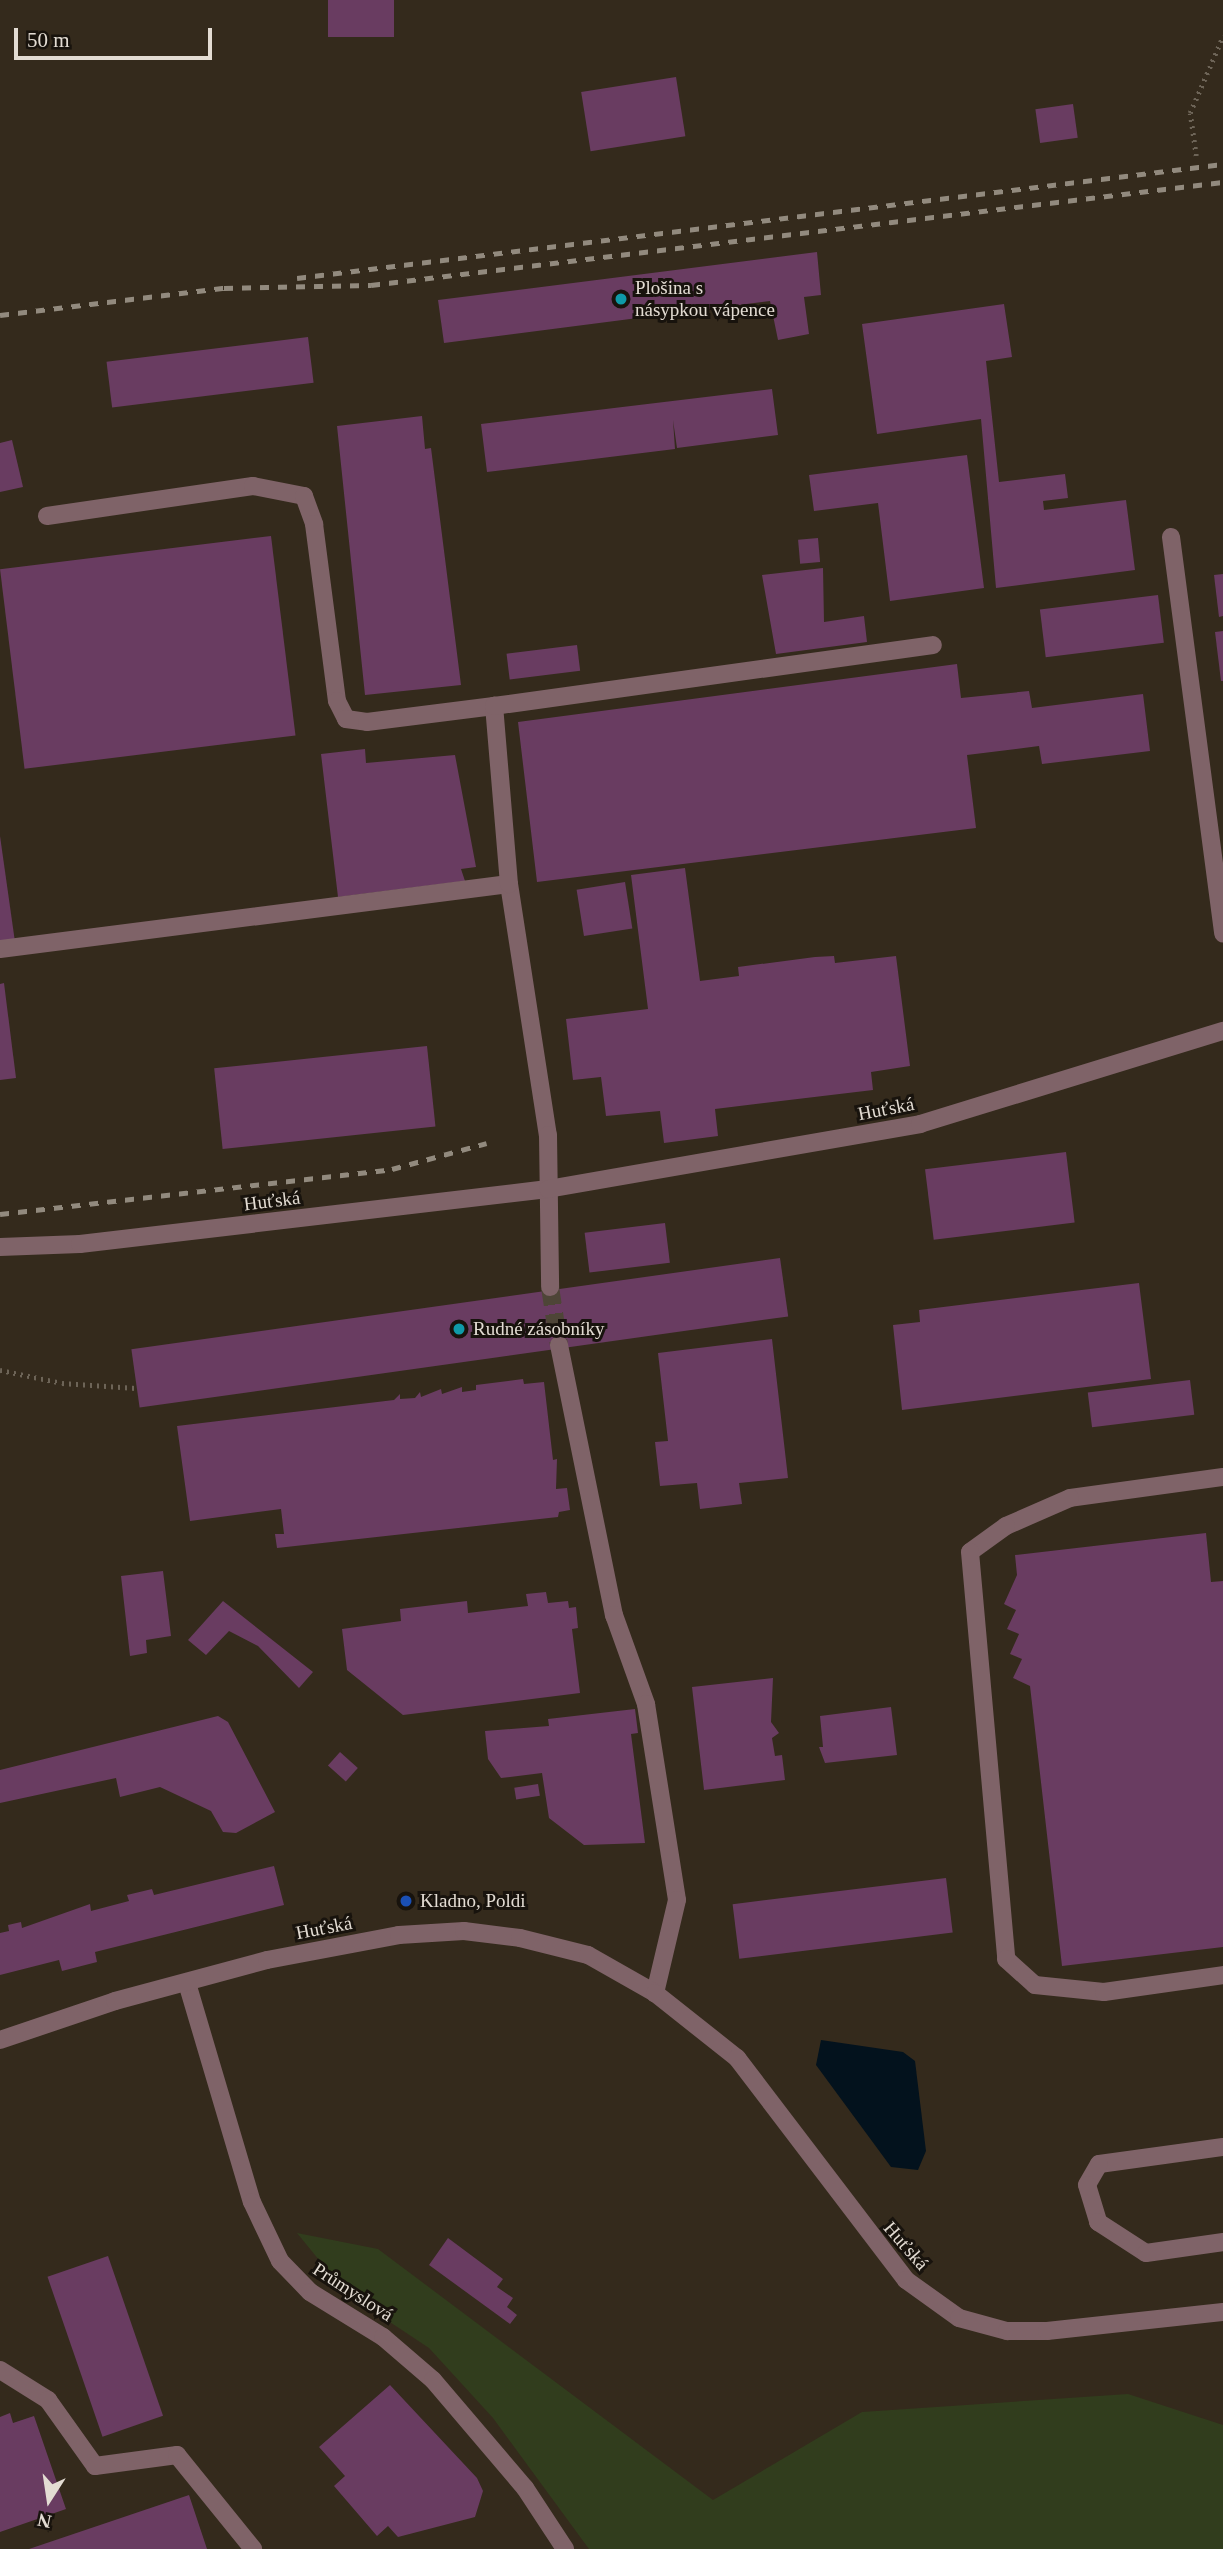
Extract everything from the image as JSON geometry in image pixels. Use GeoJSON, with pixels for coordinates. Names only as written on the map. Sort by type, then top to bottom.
{"type":"FeatureCollection","features":[{"type":"Feature","properties":{"kind":"street"},"geometry":{"type":"LineString","coordinates":[[47,516],[253,486],[304,496],[314,524],[337,701],[346,719],[367,722],[494,706],[933,645]]}},
{"type":"Feature","properties":{"kind":"street"},"geometry":{"type":"LineString","coordinates":[[1171,537],[1223,934]]}},
{"type":"Feature","properties":{"kind":"street"},"geometry":{"type":"LineString","coordinates":[[494,706],[509,884],[548,1135],[550,1287]]}},
{"type":"Feature","properties":{"kind":"street"},"geometry":{"type":"LineString","coordinates":[[0,949],[509,884]]}},
{"type":"Feature","properties":{"kind":"street","name":"Huťská"},"geometry":{"type":"LineString","coordinates":[[0,1247],[80,1244],[548,1189],[920,1125],[1223,1031]]}},
{"type":"Feature","properties":{"kind":"street"},"geometry":{"type":"LineString","coordinates":[[559,1345],[614,1615],[646,1703],[677,1900],[655,1993]]}},
{"type":"Feature","properties":{"kind":"street"},"geometry":{"type":"LineString","coordinates":[[1223,1477],[1070,1498],[1006,1526],[970,1552],[1006,1959],[1035,1985],[1104,1992],[1223,1975]]}},
{"type":"Feature","properties":{"kind":"street","name":"Huťská"},"geometry":{"type":"LineString","coordinates":[[0,2040],[115,2001],[359,1943],[464,1931],[588,1955],[655,1993],[737,2057],[898,2270],[959,2318],[1006,2331],[1047,2331],[1223,2312]]}},
{"type":"Feature","properties":{"kind":"street","name":"Průmyslová"},"geometry":{"type":"LineString","coordinates":[[187,1983],[253,2202],[279,2261],[310,2292],[383,2337],[433,2380],[525,2488],[565,2549]]}},
{"type":"Feature","properties":{"kind":"street"},"geometry":{"type":"LineString","coordinates":[[1223,2147],[1098,2164],[1087,2185],[1098,2222],[1146,2253],[1223,2242]]}},
{"type":"Feature","properties":{"kind":"street"},"geometry":{"type":"LineString","coordinates":[[0,2370],[48,2400],[95,2466],[177,2455],[253,2549]]}},
{"type":"Feature","properties":{"kind":"path"},"geometry":{"type":"LineString","coordinates":[[1196,156],[1190,113],[1223,36]]}},
{"type":"Feature","properties":{"kind":"path"},"geometry":{"type":"LineString","coordinates":[[0,1370],[62,1383],[136,1388]]}},
{"type":"Feature","properties":{"kind":"green space"},"geometry":{"type":"Polygon","coordinates":[[[297,2233],[378,2249],[713,2500],[862,2412],[1128,2394],[1223,2425],[1223,2549],[589,2549],[493,2418],[429,2348],[346,2293],[297,2233]]]}},
{"type":"Feature","properties":{"kind":"water"},"geometry":{"type":"Polygon","coordinates":[[[821,2040],[903,2052],[915,2061],[926,2151],[918,2170],[891,2167],[816,2065],[821,2040]]]}},
{"type":"Feature","properties":{"kind":"building"},"geometry":{"type":"Polygon","coordinates":[[[328,0],[394,0],[394,37],[328,37],[328,0]]]}},
{"type":"Feature","properties":{"kind":"building"},"geometry":{"type":"Polygon","coordinates":[[[676,77],[685,136],[591,151],[581,92],[676,77]]]}},
{"type":"Feature","properties":{"kind":"building"},"geometry":{"type":"Polygon","coordinates":[[[1073,104],[1078,138],[1040,143],[1035,109],[1073,104]]]}},
{"type":"Feature","properties":{"kind":"building","name":"Plošina s násypkou vápence"},"geometry":{"type":"Polygon","coordinates":[[[817,252],[821,295],[804,297],[809,334],[778,340],[770,301],[444,343],[438,300],[817,252]]]}},
{"type":"Feature","properties":{"kind":"building"},"geometry":{"type":"Polygon","coordinates":[[[1004,304],[1012,357],[986,361],[999,482],[1065,474],[1068,498],[1043,501],[1044,510],[1126,500],[1135,570],[996,588],[981,419],[877,434],[862,324],[1004,304]]]}},
{"type":"Feature","properties":{"kind":"building"},"geometry":{"type":"Polygon","coordinates":[[[308,337],[314,383],[112,407],[107,362],[308,337]]]}},
{"type":"Feature","properties":{"kind":"building"},"geometry":{"type":"Polygon","coordinates":[[[772,389],[778,435],[677,448],[673,420],[675,449],[487,472],[481,424],[772,389]]]}},
{"type":"Feature","properties":{"kind":"building"},"geometry":{"type":"Polygon","coordinates":[[[422,416],[425,449],[431,448],[461,685],[365,695],[337,426],[422,416]]]}},
{"type":"Feature","properties":{"kind":"building"},"geometry":{"type":"Polygon","coordinates":[[[12,440],[23,487],[0,492],[0,443],[12,440]]]}},
{"type":"Feature","properties":{"kind":"building"},"geometry":{"type":"Polygon","coordinates":[[[967,455],[984,588],[890,601],[878,503],[814,511],[809,475],[967,455]]]}},
{"type":"Feature","properties":{"kind":"building"},"geometry":{"type":"Polygon","coordinates":[[[271,536],[295,736],[25,769],[0,569],[271,536]]]}},
{"type":"Feature","properties":{"kind":"building"},"geometry":{"type":"Polygon","coordinates":[[[818,538],[820,562],[800,564],[798,540],[818,538]]]}},
{"type":"Feature","properties":{"kind":"building"},"geometry":{"type":"Polygon","coordinates":[[[823,568],[824,622],[864,616],[867,642],[776,654],[762,575],[823,568]]]}},
{"type":"Feature","properties":{"kind":"building"},"geometry":{"type":"Polygon","coordinates":[[[1223,574],[1223,616],[1219,617],[1214,575],[1223,574]]]}},
{"type":"Feature","properties":{"kind":"building"},"geometry":{"type":"Polygon","coordinates":[[[1158,595],[1164,643],[1046,657],[1040,610],[1158,595]]]}},
{"type":"Feature","properties":{"kind":"building"},"geometry":{"type":"Polygon","coordinates":[[[1223,631],[1223,681],[1221,681],[1215,632],[1223,631]]]}},
{"type":"Feature","properties":{"kind":"building"},"geometry":{"type":"Polygon","coordinates":[[[577,645],[580,671],[510,679],[507,654],[577,645]]]}},
{"type":"Feature","properties":{"kind":"building"},"geometry":{"type":"Polygon","coordinates":[[[957,664],[961,698],[1029,691],[1032,708],[1143,694],[1150,751],[1042,764],[1039,746],[967,755],[976,828],[537,882],[518,722],[957,664]]]}},
{"type":"Feature","properties":{"kind":"building"},"geometry":{"type":"Polygon","coordinates":[[[365,749],[366,763],[455,755],[476,867],[461,869],[465,881],[338,897],[321,754],[365,749]]]}},
{"type":"Feature","properties":{"kind":"building"},"geometry":{"type":"Polygon","coordinates":[[[0,836],[15,942],[0,944],[0,836]]]}},
{"type":"Feature","properties":{"kind":"building"},"geometry":{"type":"Polygon","coordinates":[[[685,868],[700,981],[739,976],[738,967],[815,957],[834,956],[835,963],[896,956],[910,1066],[871,1072],[873,1090],[715,1109],[718,1136],[664,1143],[660,1111],[606,1116],[601,1077],[573,1080],[566,1019],[648,1009],[631,875],[685,868]]]}},
{"type":"Feature","properties":{"kind":"building"},"geometry":{"type":"Polygon","coordinates":[[[625,882],[632,928],[584,936],[577,890],[625,882]]]}},
{"type":"Feature","properties":{"kind":"building"},"geometry":{"type":"Polygon","coordinates":[[[4,983],[16,1078],[0,1080],[0,984],[4,983]]]}},
{"type":"Feature","properties":{"kind":"building"},"geometry":{"type":"Polygon","coordinates":[[[427,1046],[435,1127],[223,1149],[214,1068],[427,1046]]]}},
{"type":"Feature","properties":{"kind":"building"},"geometry":{"type":"Polygon","coordinates":[[[1066,1152],[1075,1222],[934,1240],[925,1169],[1066,1152]]]}},
{"type":"Feature","properties":{"kind":"building"},"geometry":{"type":"Polygon","coordinates":[[[665,1223],[670,1263],[589,1273],[585,1233],[665,1223]]]}},
{"type":"Feature","properties":{"kind":"building","name":"Rudné zásobníky"},"geometry":{"type":"Polygon","coordinates":[[[780,1258],[788,1316],[140,1408],[131,1349],[780,1258]]]}},
{"type":"Feature","properties":{"kind":"building"},"geometry":{"type":"Polygon","coordinates":[[[1139,1283],[1151,1379],[902,1410],[893,1325],[920,1322],[919,1310],[1139,1283]]]}},
{"type":"Feature","properties":{"kind":"building"},"geometry":{"type":"Polygon","coordinates":[[[772,1339],[788,1478],[739,1483],[742,1504],[700,1509],[697,1483],[660,1486],[655,1442],[668,1441],[658,1353],[772,1339]]]}},
{"type":"Feature","properties":{"kind":"building"},"geometry":{"type":"Polygon","coordinates":[[[523,1379],[524,1384],[544,1382],[553,1460],[557,1459],[556,1489],[567,1488],[570,1510],[559,1512],[558,1517],[277,1548],[275,1534],[284,1534],[281,1509],[190,1521],[177,1426],[394,1400],[400,1394],[400,1399],[415,1398],[420,1392],[421,1397],[441,1389],[442,1394],[462,1387],[462,1392],[476,1390],[476,1385],[523,1379]]]}},
{"type":"Feature","properties":{"kind":"building"},"geometry":{"type":"Polygon","coordinates":[[[1190,1380],[1194,1415],[1092,1427],[1088,1393],[1190,1380]]]}},
{"type":"Feature","properties":{"kind":"building"},"geometry":{"type":"Polygon","coordinates":[[[1206,1533],[1211,1582],[1223,1581],[1223,1947],[1062,1966],[1030,1686],[1013,1678],[1022,1659],[1010,1654],[1019,1634],[1007,1629],[1016,1610],[1004,1604],[1017,1575],[1015,1555],[1206,1533]]]}},
{"type":"Feature","properties":{"kind":"building"},"geometry":{"type":"Polygon","coordinates":[[[163,1571],[171,1636],[146,1640],[147,1653],[130,1656],[121,1576],[163,1571]]]}},
{"type":"Feature","properties":{"kind":"building"},"geometry":{"type":"Polygon","coordinates":[[[546,1592],[548,1603],[568,1601],[569,1608],[576,1607],[578,1628],[572,1629],[580,1693],[403,1715],[347,1670],[342,1629],[401,1621],[400,1609],[467,1601],[468,1613],[528,1606],[526,1594],[546,1592]]]}},
{"type":"Feature","properties":{"kind":"building"},"geometry":{"type":"Polygon","coordinates":[[[223,1601],[313,1672],[299,1688],[258,1646],[229,1631],[206,1655],[188,1640],[223,1601]]]}},
{"type":"Feature","properties":{"kind":"building"},"geometry":{"type":"Polygon","coordinates":[[[773,1678],[771,1722],[779,1733],[772,1738],[775,1756],[782,1755],[785,1780],[704,1790],[692,1687],[773,1678]]]}},
{"type":"Feature","properties":{"kind":"building"},"geometry":{"type":"Polygon","coordinates":[[[891,1707],[897,1755],[825,1763],[819,1747],[823,1747],[820,1716],[891,1707]]]}},
{"type":"Feature","properties":{"kind":"building"},"geometry":{"type":"Polygon","coordinates":[[[635,1709],[638,1733],[631,1734],[645,1843],[584,1845],[549,1818],[542,1773],[501,1778],[488,1759],[485,1731],[549,1726],[548,1719],[635,1709]]]}},
{"type":"Feature","properties":{"kind":"building"},"geometry":{"type":"Polygon","coordinates":[[[218,1716],[228,1722],[275,1812],[236,1833],[223,1832],[211,1811],[160,1787],[120,1797],[116,1778],[0,1803],[0,1770],[218,1716]]]}},
{"type":"Feature","properties":{"kind":"building"},"geometry":{"type":"Polygon","coordinates":[[[340,1752],[358,1768],[346,1781],[328,1765],[340,1752]]]}},
{"type":"Feature","properties":{"kind":"building"},"geometry":{"type":"Polygon","coordinates":[[[538,1784],[540,1796],[516,1800],[514,1788],[538,1784]]]}},
{"type":"Feature","properties":{"kind":"building"},"geometry":{"type":"Polygon","coordinates":[[[274,1866],[284,1905],[95,1952],[97,1962],[62,1971],[59,1960],[0,1975],[0,1933],[9,1931],[8,1925],[21,1922],[22,1928],[90,1904],[91,1911],[129,1901],[127,1895],[152,1889],[154,1895],[274,1866]]]}},
{"type":"Feature","properties":{"kind":"building"},"geometry":{"type":"Polygon","coordinates":[[[946,1878],[953,1933],[739,1959],[733,1904],[946,1878]]]}},
{"type":"Feature","properties":{"kind":"building"},"geometry":{"type":"Polygon","coordinates":[[[448,2238],[503,2279],[497,2287],[513,2298],[507,2307],[517,2315],[510,2324],[429,2265],[448,2238]]]}},
{"type":"Feature","properties":{"kind":"building"},"geometry":{"type":"Polygon","coordinates":[[[108,2256],[163,2416],[103,2437],[47,2277],[108,2256]]]}},
{"type":"Feature","properties":{"kind":"building"},"geometry":{"type":"Polygon","coordinates":[[[390,2385],[477,2478],[483,2491],[475,2517],[398,2537],[388,2526],[377,2536],[334,2486],[345,2476],[319,2447],[390,2385]]]}},
{"type":"Feature","properties":{"kind":"building"},"geometry":{"type":"Polygon","coordinates":[[[10,2413],[13,2423],[34,2416],[66,2509],[0,2532],[0,2417],[10,2413]]]}},
{"type":"Feature","properties":{"kind":"building"},"geometry":{"type":"Polygon","coordinates":[[[189,2495],[207,2549],[29,2549],[189,2495]]]}},
{"type":"Feature","properties":{"kind":"tunnel"},"geometry":{"type":"LineString","coordinates":[[550,1287],[559,1345]]}},
{"type":"Feature","properties":{"kind":"railway"},"geometry":{"type":"LineString","coordinates":[[297,278],[1223,164]]}},
{"type":"Feature","properties":{"kind":"railway"},"geometry":{"type":"LineString","coordinates":[[0,315],[224,288],[371,285],[1223,182]]}},
{"type":"Feature","properties":{"kind":"railway"},"geometry":{"type":"LineString","coordinates":[[0,1214],[392,1169],[487,1143]]}},
{"type":"Feature","properties":{"kind":"place","name":"Plošina s násypkou vápence"},"geometry":{"type":"Point","coordinates":[621,299]}},
{"type":"Feature","properties":{"kind":"place","name":"Rudné zásobníky"},"geometry":{"type":"Point","coordinates":[459,1329]}},
{"type":"Feature","properties":{"kind":"place","name":"Kladno, Poldi"},"geometry":{"type":"Point","coordinates":[406,1901]}}]}
